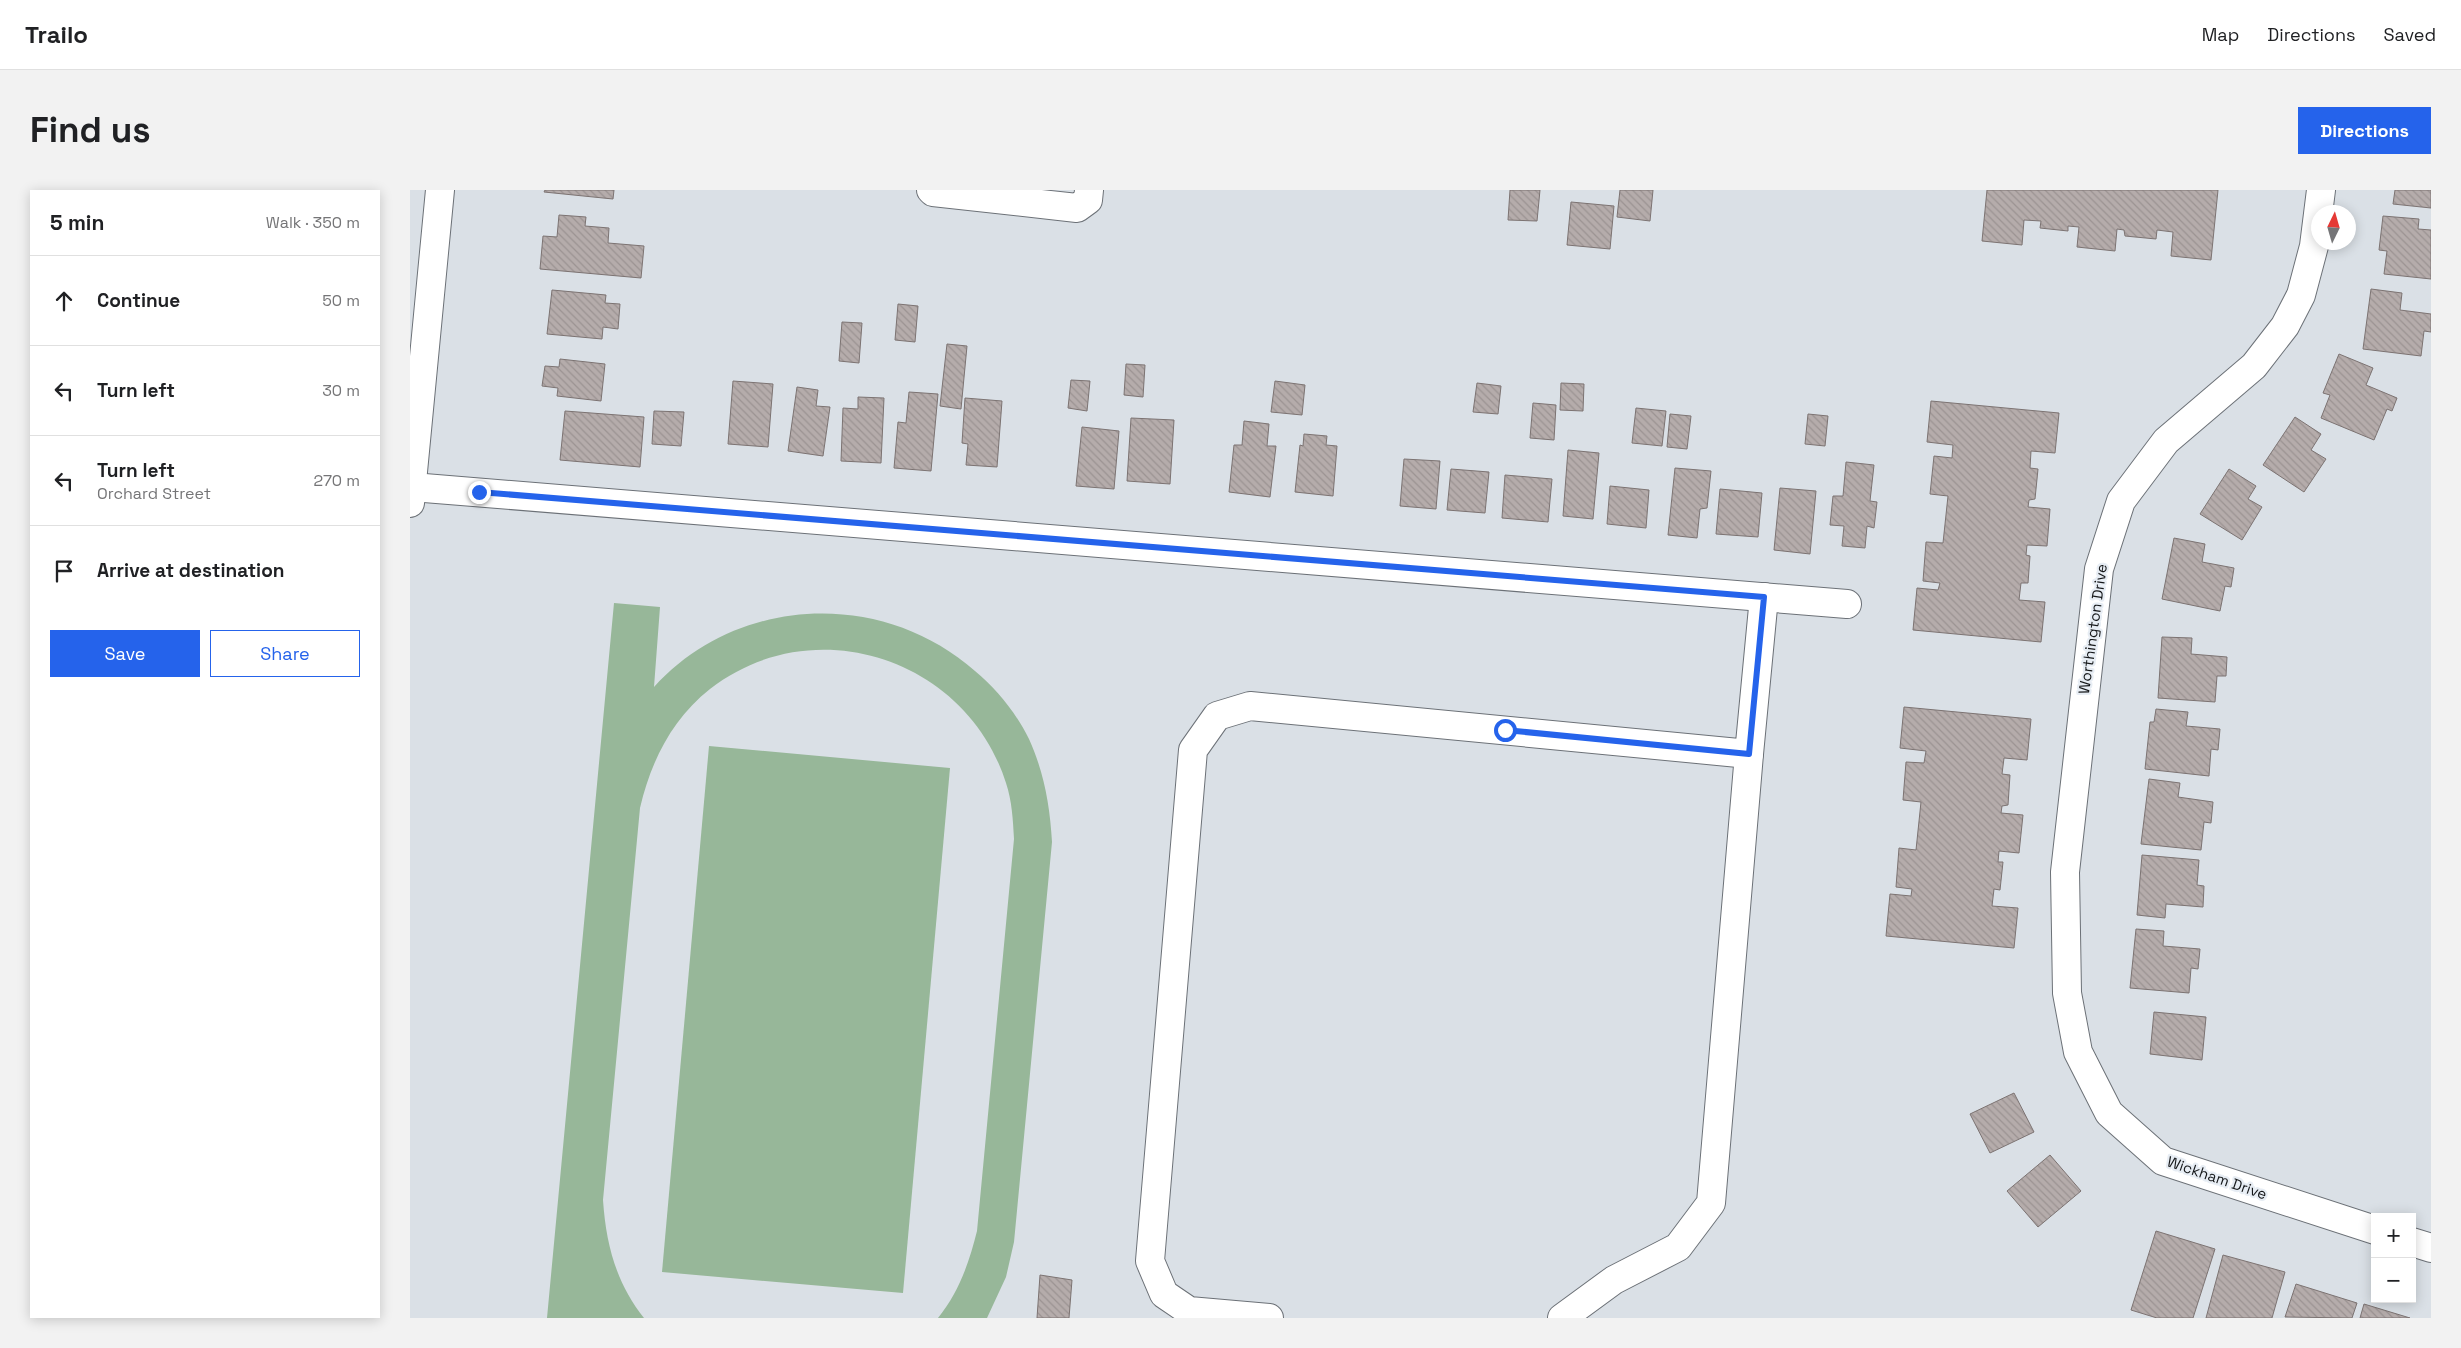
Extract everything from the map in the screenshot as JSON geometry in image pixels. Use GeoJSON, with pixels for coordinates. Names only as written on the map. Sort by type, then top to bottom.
{"type":"FeatureCollection","features":[{"type":"Feature","properties":{"kind":"street"},"geometry":{"type":"LineString","coordinates":[[440,190],[412,459],[411,495],[1847,604]]}},
{"type":"Feature","properties":{"kind":"street"},"geometry":{"type":"LineString","coordinates":[[932,190],[933,192],[1077,208],[1088,200],[1089,190]]}},
{"type":"Feature","properties":{"kind":"street","name":"Worthington Drive"},"geometry":{"type":"LineString","coordinates":[[2067,993],[2065,872],[2099,569],[2121,501],[2166,441],[2254,366],[2285,326],[2301,295],[2314,246],[2321,190]]}},
{"type":"Feature","properties":{"kind":"street"},"geometry":{"type":"LineString","coordinates":[[1562,1318],[1614,1280],[1678,1247],[1711,1203],[1764,597]]}},
{"type":"Feature","properties":{"kind":"street"},"geometry":{"type":"LineString","coordinates":[[1270,1318],[1189,1311],[1164,1294],[1150,1261],[1193,750],[1217,716],[1250,706],[1749,754]]}},
{"type":"Feature","properties":{"kind":"street","name":"Wickham Drive"},"geometry":{"type":"LineString","coordinates":[[2067,993],[2078,1052],[2109,1113],[2163,1161],[2371,1229]]}},
{"type":"Feature","properties":{"kind":"street"},"geometry":{"type":"LineString","coordinates":[[2416,1243],[2431,1248]]}},
{"type":"Feature","properties":{"kind":"green space"},"geometry":{"type":"Polygon","coordinates":[[[614,603],[660,607],[654,687],[688,657],[727,634],[768,620],[811,614],[855,616],[897,626],[938,644],[975,671],[991,686],[1024,729],[1039,764],[1050,815],[1052,842],[1014,1242],[1006,1277],[987,1318],[938,1318],[952,1298],[962,1277],[977,1231],[1014,839],[1010,797],[1006,783],[986,740],[958,705],[923,677],[882,659],[839,650],[795,652],[751,665],[710,689],[674,727],[650,774],[640,808],[603,1200],[604,1216],[614,1262],[626,1291],[644,1318],[547,1318],[614,603]]]}},
{"type":"Feature","properties":{"kind":"green space"},"geometry":{"type":"Polygon","coordinates":[[[709,746],[950,768],[903,1293],[662,1272],[709,746]]]}},
{"type":"Feature","properties":{"kind":"building"},"geometry":{"type":"Polygon","coordinates":[[[545,190],[614,190],[613,199],[544,192],[545,190]]]}},
{"type":"Feature","properties":{"kind":"building"},"geometry":{"type":"Polygon","coordinates":[[[1510,190],[1540,190],[1537,221],[1508,220],[1510,190]]]}},
{"type":"Feature","properties":{"kind":"building"},"geometry":{"type":"Polygon","coordinates":[[[1620,190],[1653,190],[1650,221],[1617,217],[1620,190]]]}},
{"type":"Feature","properties":{"kind":"building"},"geometry":{"type":"Polygon","coordinates":[[[1987,190],[2218,190],[2211,260],[2171,256],[2173,232],[2157,230],[2156,239],[2125,236],[2124,230],[2117,229],[2115,251],[2077,247],[2079,227],[2068,226],[2068,231],[2040,228],[2041,221],[2024,220],[2022,245],[1982,241],[1987,190]]]}},
{"type":"Feature","properties":{"kind":"building"},"geometry":{"type":"Polygon","coordinates":[[[2395,190],[2431,190],[2431,208],[2393,204],[2395,190]]]}},
{"type":"Feature","properties":{"kind":"building"},"geometry":{"type":"Polygon","coordinates":[[[1571,202],[1614,206],[1610,249],[1567,245],[1571,202]]]}},
{"type":"Feature","properties":{"kind":"building"},"geometry":{"type":"Polygon","coordinates":[[[559,215],[586,217],[585,226],[609,228],[608,243],[644,246],[641,278],[540,269],[543,236],[557,237],[559,215]]]}},
{"type":"Feature","properties":{"kind":"building"},"geometry":{"type":"Polygon","coordinates":[[[2383,216],[2419,219],[2418,229],[2431,230],[2431,279],[2384,274],[2387,251],[2379,250],[2383,216]]]}},
{"type":"Feature","properties":{"kind":"building"},"geometry":{"type":"Polygon","coordinates":[[[2371,289],[2402,293],[2400,310],[2431,314],[2431,332],[2424,331],[2421,356],[2363,349],[2371,289]]]}},
{"type":"Feature","properties":{"kind":"building"},"geometry":{"type":"Polygon","coordinates":[[[552,290],[606,295],[605,303],[620,304],[618,329],[603,327],[602,339],[547,334],[552,290]]]}},
{"type":"Feature","properties":{"kind":"building"},"geometry":{"type":"Polygon","coordinates":[[[898,304],[918,306],[915,342],[895,340],[898,304]]]}},
{"type":"Feature","properties":{"kind":"building"},"geometry":{"type":"Polygon","coordinates":[[[842,322],[862,323],[859,363],[839,361],[842,322]]]}},
{"type":"Feature","properties":{"kind":"building"},"geometry":{"type":"Polygon","coordinates":[[[947,344],[967,346],[961,409],[940,406],[947,344]]]}},
{"type":"Feature","properties":{"kind":"building"},"geometry":{"type":"Polygon","coordinates":[[[2339,354],[2373,368],[2366,385],[2397,398],[2392,411],[2387,409],[2374,440],[2321,418],[2330,395],[2323,393],[2339,354]]]}},
{"type":"Feature","properties":{"kind":"building"},"geometry":{"type":"Polygon","coordinates":[[[560,359],[605,364],[601,401],[557,396],[558,388],[542,386],[545,366],[559,367],[560,359]]]}},
{"type":"Feature","properties":{"kind":"building"},"geometry":{"type":"Polygon","coordinates":[[[1126,364],[1145,365],[1143,397],[1124,395],[1126,364]]]}},
{"type":"Feature","properties":{"kind":"building"},"geometry":{"type":"Polygon","coordinates":[[[1071,380],[1090,381],[1087,411],[1068,408],[1071,380]]]}},
{"type":"Feature","properties":{"kind":"building"},"geometry":{"type":"Polygon","coordinates":[[[733,381],[773,384],[768,447],[728,444],[733,381]]]}},
{"type":"Feature","properties":{"kind":"building"},"geometry":{"type":"Polygon","coordinates":[[[1275,381],[1305,385],[1302,415],[1271,412],[1275,381]]]}},
{"type":"Feature","properties":{"kind":"building"},"geometry":{"type":"Polygon","coordinates":[[[1477,383],[1501,386],[1498,414],[1473,412],[1477,383]]]}},
{"type":"Feature","properties":{"kind":"building"},"geometry":{"type":"Polygon","coordinates":[[[1561,383],[1584,384],[1583,411],[1560,410],[1561,383]]]}},
{"type":"Feature","properties":{"kind":"building"},"geometry":{"type":"Polygon","coordinates":[[[797,387],[818,390],[816,406],[830,407],[823,456],[788,451],[797,387]]]}},
{"type":"Feature","properties":{"kind":"building"},"geometry":{"type":"Polygon","coordinates":[[[909,392],[938,394],[931,471],[894,468],[898,422],[906,423],[909,392]]]}},
{"type":"Feature","properties":{"kind":"building"},"geometry":{"type":"Polygon","coordinates":[[[858,397],[884,398],[881,463],[841,461],[843,408],[858,409],[858,397]]]}},
{"type":"Feature","properties":{"kind":"building"},"geometry":{"type":"Polygon","coordinates":[[[965,398],[1002,401],[997,467],[966,465],[968,444],[962,443],[965,398]]]}},
{"type":"Feature","properties":{"kind":"building"},"geometry":{"type":"Polygon","coordinates":[[[1931,401],[2059,413],[2055,453],[2031,451],[2030,468],[2038,469],[2035,499],[2029,500],[2028,507],[2050,509],[2047,546],[2027,545],[2026,555],[2030,556],[2028,583],[2021,583],[2019,600],[2045,602],[2041,642],[1913,630],[1917,588],[1938,590],[1940,583],[1923,581],[1926,542],[1943,543],[1948,496],[1930,494],[1934,456],[1952,458],[1953,445],[1927,442],[1931,401]]]}},
{"type":"Feature","properties":{"kind":"building"},"geometry":{"type":"Polygon","coordinates":[[[1533,403],[1556,405],[1554,440],[1530,438],[1533,403]]]}},
{"type":"Feature","properties":{"kind":"building"},"geometry":{"type":"Polygon","coordinates":[[[1636,408],[1666,411],[1662,446],[1632,443],[1636,408]]]}},
{"type":"Feature","properties":{"kind":"building"},"geometry":{"type":"Polygon","coordinates":[[[565,411],[644,417],[640,467],[560,460],[565,411]]]}},
{"type":"Feature","properties":{"kind":"building"},"geometry":{"type":"Polygon","coordinates":[[[654,411],[684,412],[681,446],[652,444],[654,411]]]}},
{"type":"Feature","properties":{"kind":"building"},"geometry":{"type":"Polygon","coordinates":[[[1670,414],[1691,416],[1687,449],[1667,447],[1670,414]]]}},
{"type":"Feature","properties":{"kind":"building"},"geometry":{"type":"Polygon","coordinates":[[[1808,414],[1828,416],[1825,446],[1805,444],[1808,414]]]}},
{"type":"Feature","properties":{"kind":"building"},"geometry":{"type":"Polygon","coordinates":[[[2295,417],[2321,434],[2311,450],[2326,459],[2304,492],[2263,465],[2295,417]]]}},
{"type":"Feature","properties":{"kind":"building"},"geometry":{"type":"Polygon","coordinates":[[[1131,418],[1174,420],[1170,484],[1127,481],[1131,418]]]}},
{"type":"Feature","properties":{"kind":"building"},"geometry":{"type":"Polygon","coordinates":[[[1244,421],[1269,424],[1267,446],[1276,446],[1270,497],[1229,492],[1234,445],[1242,445],[1244,421]]]}},
{"type":"Feature","properties":{"kind":"building"},"geometry":{"type":"Polygon","coordinates":[[[1082,427],[1119,431],[1114,489],[1076,486],[1082,427]]]}},
{"type":"Feature","properties":{"kind":"building"},"geometry":{"type":"Polygon","coordinates":[[[1304,434],[1327,436],[1326,445],[1337,446],[1333,496],[1295,492],[1300,445],[1303,446],[1304,434]]]}},
{"type":"Feature","properties":{"kind":"building"},"geometry":{"type":"Polygon","coordinates":[[[1568,450],[1599,453],[1593,519],[1563,516],[1568,450]]]}},
{"type":"Feature","properties":{"kind":"building"},"geometry":{"type":"Polygon","coordinates":[[[1404,459],[1440,461],[1436,509],[1400,506],[1404,459]]]}},
{"type":"Feature","properties":{"kind":"building"},"geometry":{"type":"Polygon","coordinates":[[[1846,462],[1874,465],[1870,501],[1877,502],[1874,528],[1867,526],[1865,548],[1842,546],[1844,526],[1830,525],[1833,496],[1843,496],[1846,462]]]}},
{"type":"Feature","properties":{"kind":"building"},"geometry":{"type":"Polygon","coordinates":[[[1675,468],[1711,471],[1707,508],[1700,509],[1697,538],[1668,535],[1675,468]]]}},
{"type":"Feature","properties":{"kind":"building"},"geometry":{"type":"Polygon","coordinates":[[[1451,469],[1489,472],[1485,513],[1447,510],[1451,469]]]}},
{"type":"Feature","properties":{"kind":"building"},"geometry":{"type":"Polygon","coordinates":[[[2229,469],[2256,486],[2248,499],[2262,507],[2242,540],[2200,514],[2229,469]]]}},
{"type":"Feature","properties":{"kind":"building"},"geometry":{"type":"Polygon","coordinates":[[[1505,475],[1552,479],[1548,522],[1502,518],[1505,475]]]}},
{"type":"Feature","properties":{"kind":"building"},"geometry":{"type":"Polygon","coordinates":[[[1610,486],[1649,490],[1646,528],[1607,524],[1610,486]]]}},
{"type":"Feature","properties":{"kind":"building"},"geometry":{"type":"Polygon","coordinates":[[[1780,488],[1816,491],[1810,554],[1774,550],[1780,488]]]}},
{"type":"Feature","properties":{"kind":"building"},"geometry":{"type":"Polygon","coordinates":[[[1720,489],[1762,493],[1758,537],[1716,534],[1720,489]]]}},
{"type":"Feature","properties":{"kind":"building"},"geometry":{"type":"Polygon","coordinates":[[[2174,538],[2205,544],[2202,562],[2234,568],[2231,587],[2225,586],[2220,611],[2162,599],[2174,538]]]}},
{"type":"Feature","properties":{"kind":"building"},"geometry":{"type":"Polygon","coordinates":[[[2162,637],[2192,638],[2191,654],[2227,657],[2226,676],[2217,676],[2215,702],[2158,698],[2162,637]]]}},
{"type":"Feature","properties":{"kind":"building"},"geometry":{"type":"Polygon","coordinates":[[[1904,707],[2031,719],[2027,760],[2004,758],[2002,774],[2010,775],[2008,805],[2002,806],[2001,813],[2023,815],[2019,853],[1999,851],[1998,862],[2003,862],[2000,890],[1994,889],[1992,906],[2018,908],[2014,948],[1886,936],[1890,894],[1911,896],[1912,889],[1896,887],[1899,848],[1916,850],[1921,802],[1903,800],[1906,762],[1924,763],[1926,751],[1900,748],[1904,707]]]}},
{"type":"Feature","properties":{"kind":"building"},"geometry":{"type":"Polygon","coordinates":[[[2156,709],[2188,712],[2186,726],[2220,729],[2218,750],[2211,749],[2209,776],[2145,769],[2150,722],[2154,722],[2156,709]]]}},
{"type":"Feature","properties":{"kind":"building"},"geometry":{"type":"Polygon","coordinates":[[[2149,779],[2180,783],[2178,797],[2213,802],[2211,823],[2204,822],[2201,850],[2141,844],[2149,779]]]}},
{"type":"Feature","properties":{"kind":"building"},"geometry":{"type":"Polygon","coordinates":[[[2142,855],[2199,860],[2197,885],[2204,886],[2203,907],[2166,904],[2165,918],[2137,915],[2142,855]]]}},
{"type":"Feature","properties":{"kind":"building"},"geometry":{"type":"Polygon","coordinates":[[[2136,929],[2164,931],[2163,946],[2200,949],[2198,969],[2191,968],[2189,993],[2130,988],[2136,929]]]}},
{"type":"Feature","properties":{"kind":"building"},"geometry":{"type":"Polygon","coordinates":[[[2154,1012],[2206,1017],[2202,1060],[2150,1054],[2154,1012]]]}},
{"type":"Feature","properties":{"kind":"building"},"geometry":{"type":"Polygon","coordinates":[[[2014,1093],[2034,1132],[1990,1153],[1970,1114],[2014,1093]]]}},
{"type":"Feature","properties":{"kind":"building"},"geometry":{"type":"Polygon","coordinates":[[[2050,1155],[2081,1191],[2038,1227],[2007,1191],[2050,1155]]]}},
{"type":"Feature","properties":{"kind":"building"},"geometry":{"type":"Polygon","coordinates":[[[2156,1231],[2215,1249],[2193,1318],[2157,1318],[2131,1310],[2156,1231]]]}},
{"type":"Feature","properties":{"kind":"building"},"geometry":{"type":"Polygon","coordinates":[[[2223,1255],[2285,1272],[2272,1318],[2206,1318],[2223,1255]]]}},
{"type":"Feature","properties":{"kind":"building"},"geometry":{"type":"Polygon","coordinates":[[[1040,1275],[1072,1280],[1069,1318],[1037,1318],[1040,1275]]]}},
{"type":"Feature","properties":{"kind":"building"},"geometry":{"type":"Polygon","coordinates":[[[2296,1284],[2357,1303],[2352,1318],[2285,1317],[2296,1284]]]}},
{"type":"Feature","properties":{"kind":"building"},"geometry":{"type":"Polygon","coordinates":[[[2364,1304],[2410,1318],[2360,1318],[2364,1304]]]}},
{"type":"Feature","properties":{"kind":"route"},"geometry":{"type":"LineString","coordinates":[[479,492],[1764,597],[1749,754],[1505,730]]}}]}
